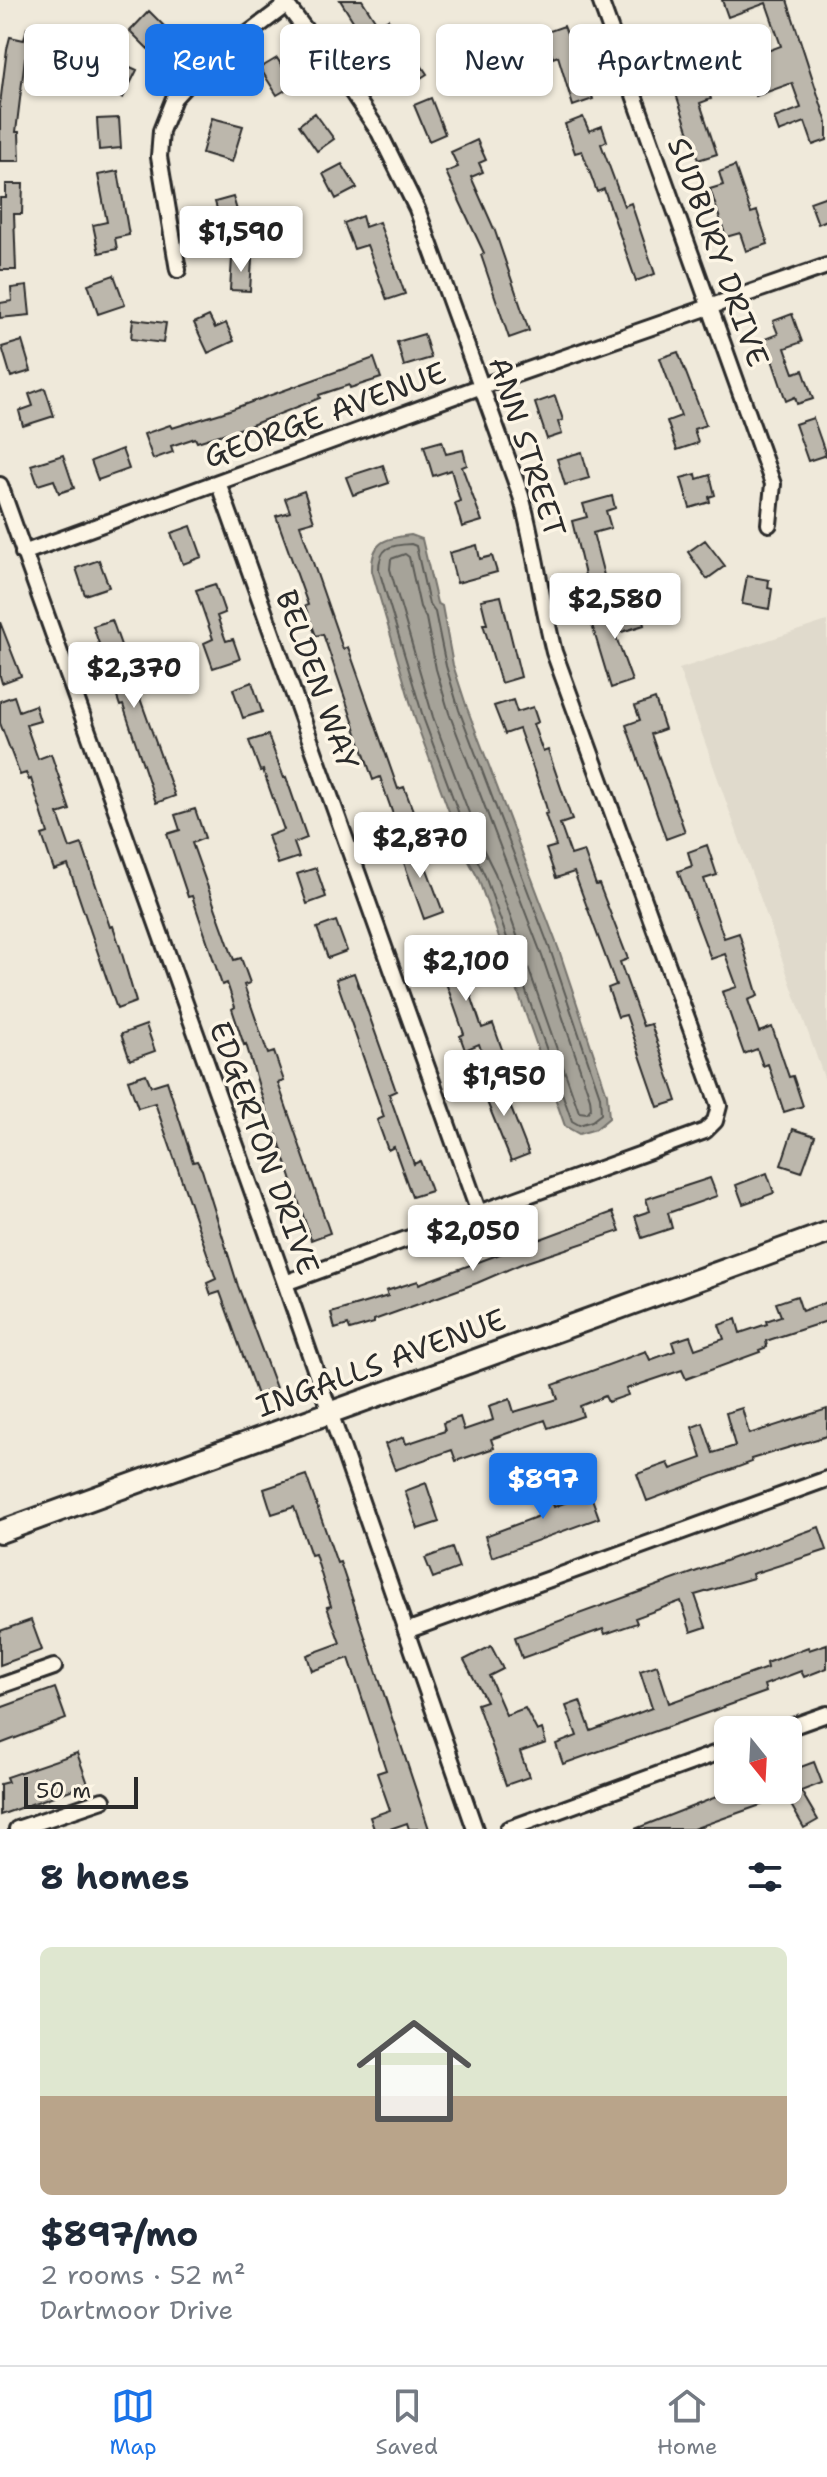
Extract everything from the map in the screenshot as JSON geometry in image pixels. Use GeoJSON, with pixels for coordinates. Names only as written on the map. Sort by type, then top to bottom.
{"type":"FeatureCollection","features":[{"type":"Feature","properties":{"kind":"street","name":"SUDBURY DRIVE"},"geometry":{"type":"LineString","coordinates":[[600,0],[773,484],[769,524]]}},
{"type":"Feature","properties":{"kind":"street"},"geometry":{"type":"LineString","coordinates":[[178,270],[159,157],[161,131],[174,98],[199,71],[284,3]]}},
{"type":"Feature","properties":{"kind":"street","name":"ANN STREET"},"geometry":{"type":"LineString","coordinates":[[284,3],[379,132],[417,209],[528,521],[554,652],[719,1106],[715,1121],[705,1131],[479,1213]]}},
{"type":"Feature","properties":{"kind":"street","name":"GEORGE AVENUE"},"geometry":{"type":"LineString","coordinates":[[23,553],[482,386],[827,266]]}},
{"type":"Feature","properties":{"kind":"street","name":"BELDEN WAY"},"geometry":{"type":"LineString","coordinates":[[218,482],[479,1213]]}},
{"type":"Feature","properties":{"kind":"street","name":"EDGERTON DRIVE"},"geometry":{"type":"LineString","coordinates":[[0,485],[285,1283],[475,1829]]}},
{"type":"Feature","properties":{"kind":"street"},"geometry":{"type":"LineString","coordinates":[[285,1283],[479,1213]]}},
{"type":"Feature","properties":{"kind":"street","name":"INGALLS AVENUE"},"geometry":{"type":"LineString","coordinates":[[0,1532],[827,1233]]}},
{"type":"Feature","properties":{"kind":"street"},"geometry":{"type":"LineString","coordinates":[[406,1631],[827,1479]]}},
{"type":"Feature","properties":{"kind":"street"},"geometry":{"type":"LineString","coordinates":[[0,1686],[54,1667]]}},
{"type":"Feature","properties":{"kind":"street"},"geometry":{"type":"LineString","coordinates":[[802,1723],[827,1714]]}},
{"type":"Feature","properties":{"kind":"street"},"geometry":{"type":"LineString","coordinates":[[508,1829],[714,1754]]}},
{"type":"Feature","properties":{"kind":"street"},"geometry":{"type":"LineString","coordinates":[[17,1829],[103,1800]]}},
{"type":"Feature","properties":{"kind":"shaded area"},"geometry":{"type":"Polygon","coordinates":[[[827,621],[827,1086],[679,669],[827,621]]]}},
{"type":"Feature","properties":{"kind":"water"},"geometry":{"type":"Polygon","coordinates":[[[411,535],[422,539],[437,603],[442,606],[453,665],[467,708],[559,950],[607,1094],[609,1118],[596,1129],[579,1134],[565,1126],[478,878],[464,852],[416,722],[372,571],[374,554],[381,543],[411,535]]]}},
{"type":"Feature","properties":{"kind":"building"},"geometry":{"type":"Polygon","coordinates":[[[340,0],[362,0],[377,24],[355,24],[340,0]]]}},
{"type":"Feature","properties":{"kind":"building"},"geometry":{"type":"Polygon","coordinates":[[[722,0],[787,0],[827,123],[827,140],[813,145],[805,122],[779,132],[774,118],[801,108],[792,83],[771,91],[771,50],[781,46],[766,3],[728,17],[722,0]]]}},
{"type":"Feature","properties":{"kind":"building"},"geometry":{"type":"Polygon","coordinates":[[[149,11],[162,24],[145,24],[145,46],[130,31],[149,11]]]}},
{"type":"Feature","properties":{"kind":"building"},"geometry":{"type":"Polygon","coordinates":[[[564,26],[569,39],[569,93],[558,56],[553,58],[553,30],[564,26]]]}},
{"type":"Feature","properties":{"kind":"building"},"geometry":{"type":"Polygon","coordinates":[[[10,37],[24,40],[16,132],[19,132],[20,161],[0,161],[0,104],[10,37]]]}},
{"type":"Feature","properties":{"kind":"building"},"geometry":{"type":"Polygon","coordinates":[[[277,58],[280,63],[280,93],[277,95],[264,74],[264,66],[277,58]]]}},
{"type":"Feature","properties":{"kind":"building"},"geometry":{"type":"Polygon","coordinates":[[[420,64],[427,74],[420,78],[420,64]]]}},
{"type":"Feature","properties":{"kind":"building"},"geometry":{"type":"Polygon","coordinates":[[[129,66],[137,70],[129,86],[129,66]]]}},
{"type":"Feature","properties":{"kind":"building"},"geometry":{"type":"Polygon","coordinates":[[[570,96],[592,96],[593,99],[573,106],[570,96]]]}},
{"type":"Feature","properties":{"kind":"building"},"geometry":{"type":"Polygon","coordinates":[[[677,96],[710,96],[711,99],[700,103],[717,154],[698,160],[677,96]]]}},
{"type":"Feature","properties":{"kind":"building"},"geometry":{"type":"Polygon","coordinates":[[[431,98],[445,134],[429,141],[414,105],[431,98]]]}},
{"type":"Feature","properties":{"kind":"building"},"geometry":{"type":"Polygon","coordinates":[[[315,113],[334,139],[317,151],[299,125],[315,113]]]}},
{"type":"Feature","properties":{"kind":"building"},"geometry":{"type":"Polygon","coordinates":[[[583,117],[589,131],[602,126],[607,141],[601,144],[624,206],[631,203],[655,274],[636,281],[604,189],[597,192],[582,151],[575,153],[565,124],[583,117]]]}},
{"type":"Feature","properties":{"kind":"building"},"geometry":{"type":"Polygon","coordinates":[[[119,118],[121,148],[99,150],[97,119],[119,118]]]}},
{"type":"Feature","properties":{"kind":"building"},"geometry":{"type":"Polygon","coordinates":[[[212,118],[243,126],[232,162],[202,153],[212,118]]]}},
{"type":"Feature","properties":{"kind":"building"},"geometry":{"type":"Polygon","coordinates":[[[477,140],[486,160],[479,163],[483,172],[471,177],[495,231],[529,331],[509,338],[481,255],[484,253],[446,172],[458,167],[451,152],[477,140]]]}},
{"type":"Feature","properties":{"kind":"building"},"geometry":{"type":"Polygon","coordinates":[[[342,164],[357,188],[336,199],[323,174],[342,164]]]}},
{"type":"Feature","properties":{"kind":"building"},"geometry":{"type":"Polygon","coordinates":[[[735,166],[751,213],[757,211],[768,244],[746,251],[740,233],[726,237],[710,189],[723,185],[719,172],[735,166]]]}},
{"type":"Feature","properties":{"kind":"building"},"geometry":{"type":"Polygon","coordinates":[[[118,171],[129,235],[115,238],[117,249],[99,253],[93,225],[107,222],[98,175],[118,171]]]}},
{"type":"Feature","properties":{"kind":"building"},"geometry":{"type":"Polygon","coordinates":[[[6,184],[23,184],[22,214],[14,214],[16,270],[0,270],[0,198],[6,198],[6,184]]]}},
{"type":"Feature","properties":{"kind":"building"},"geometry":{"type":"Polygon","coordinates":[[[827,196],[827,220],[818,224],[810,202],[827,196]]]}},
{"type":"Feature","properties":{"kind":"building"},"geometry":{"type":"Polygon","coordinates":[[[233,197],[244,234],[226,239],[215,202],[233,197]]]}},
{"type":"Feature","properties":{"kind":"building"},"geometry":{"type":"Polygon","coordinates":[[[362,216],[365,227],[379,222],[405,294],[387,300],[367,245],[354,249],[344,223],[362,216]]]}},
{"type":"Feature","properties":{"kind":"building"},"geometry":{"type":"Polygon","coordinates":[[[232,258],[252,259],[250,291],[230,290],[232,258]]]}},
{"type":"Feature","properties":{"kind":"building"},"geometry":{"type":"Polygon","coordinates":[[[114,275],[125,305],[98,314],[88,284],[114,275]]]}},
{"type":"Feature","properties":{"kind":"building"},"geometry":{"type":"Polygon","coordinates":[[[27,286],[30,315],[0,318],[0,303],[12,301],[11,288],[27,286]]]}},
{"type":"Feature","properties":{"kind":"building"},"geometry":{"type":"Polygon","coordinates":[[[792,314],[802,342],[785,348],[794,373],[803,370],[813,399],[797,404],[795,397],[786,401],[765,339],[778,334],[773,321],[792,314]]]}},
{"type":"Feature","properties":{"kind":"building"},"geometry":{"type":"Polygon","coordinates":[[[209,316],[215,328],[226,323],[234,341],[208,353],[194,323],[209,316]]]}},
{"type":"Feature","properties":{"kind":"building"},"geometry":{"type":"Polygon","coordinates":[[[133,319],[166,323],[163,343],[131,339],[133,319]]]}},
{"type":"Feature","properties":{"kind":"building"},"geometry":{"type":"Polygon","coordinates":[[[424,334],[431,358],[404,366],[397,342],[424,334]]]}},
{"type":"Feature","properties":{"kind":"building"},"geometry":{"type":"Polygon","coordinates":[[[22,341],[31,371],[11,377],[2,347],[22,341]]]}},
{"type":"Feature","properties":{"kind":"building"},"geometry":{"type":"Polygon","coordinates":[[[678,352],[706,425],[694,429],[698,443],[677,450],[667,421],[681,416],[660,358],[678,352]]]}},
{"type":"Feature","properties":{"kind":"building"},"geometry":{"type":"Polygon","coordinates":[[[374,358],[381,378],[319,395],[320,398],[249,426],[197,442],[195,438],[171,446],[173,452],[153,459],[144,434],[221,413],[374,358]]]}},
{"type":"Feature","properties":{"kind":"building"},"geometry":{"type":"Polygon","coordinates":[[[45,388],[54,416],[23,426],[19,411],[33,406],[29,394],[45,388]]]}},
{"type":"Feature","properties":{"kind":"building"},"geometry":{"type":"Polygon","coordinates":[[[555,396],[563,420],[558,422],[562,434],[547,439],[535,403],[555,396]]]}},
{"type":"Feature","properties":{"kind":"building"},"geometry":{"type":"Polygon","coordinates":[[[813,418],[826,455],[808,461],[795,424],[813,418]]]}},
{"type":"Feature","properties":{"kind":"building"},"geometry":{"type":"Polygon","coordinates":[[[442,441],[446,454],[463,450],[467,465],[462,467],[482,521],[462,527],[455,503],[460,501],[451,470],[433,476],[424,446],[442,441]]]}},
{"type":"Feature","properties":{"kind":"building"},"geometry":{"type":"Polygon","coordinates":[[[122,449],[129,469],[98,480],[91,461],[122,449]]]}},
{"type":"Feature","properties":{"kind":"building"},"geometry":{"type":"Polygon","coordinates":[[[582,452],[589,478],[565,485],[557,459],[582,452]]]}},
{"type":"Feature","properties":{"kind":"building"},"geometry":{"type":"Polygon","coordinates":[[[63,455],[74,488],[59,493],[54,480],[38,485],[31,465],[63,455]]]}},
{"type":"Feature","properties":{"kind":"building"},"geometry":{"type":"Polygon","coordinates":[[[383,465],[389,483],[353,495],[346,477],[383,465]]]}},
{"type":"Feature","properties":{"kind":"building"},"geometry":{"type":"Polygon","coordinates":[[[696,474],[697,479],[710,475],[715,495],[709,497],[710,502],[690,508],[681,478],[696,474]]]}},
{"type":"Feature","properties":{"kind":"building"},"geometry":{"type":"Polygon","coordinates":[[[304,491],[314,521],[300,525],[343,649],[348,647],[398,789],[404,787],[415,816],[396,823],[380,777],[373,780],[323,634],[316,636],[276,516],[290,512],[285,498],[304,491]]]}},
{"type":"Feature","properties":{"kind":"building"},"geometry":{"type":"Polygon","coordinates":[[[612,496],[615,508],[606,511],[611,528],[593,533],[608,591],[590,596],[572,521],[587,517],[583,504],[612,496]]]}},
{"type":"Feature","properties":{"kind":"building"},"geometry":{"type":"Polygon","coordinates":[[[191,526],[202,557],[183,564],[171,533],[191,526]]]}},
{"type":"Feature","properties":{"kind":"building"},"geometry":{"type":"Polygon","coordinates":[[[705,540],[725,566],[707,579],[688,552],[705,540]]]}},
{"type":"Feature","properties":{"kind":"building"},"geometry":{"type":"Polygon","coordinates":[[[477,545],[480,559],[492,556],[497,572],[457,583],[449,553],[477,545]]]}},
{"type":"Feature","properties":{"kind":"building"},"geometry":{"type":"Polygon","coordinates":[[[99,560],[109,587],[85,595],[76,568],[99,560]]]}},
{"type":"Feature","properties":{"kind":"building"},"geometry":{"type":"Polygon","coordinates":[[[747,576],[769,580],[768,588],[772,589],[769,609],[742,604],[747,576]]]}},
{"type":"Feature","properties":{"kind":"building"},"geometry":{"type":"Polygon","coordinates":[[[215,584],[225,613],[217,616],[226,641],[233,639],[240,659],[213,668],[204,643],[213,639],[196,590],[215,584]]]}},
{"type":"Feature","properties":{"kind":"building"},"geometry":{"type":"Polygon","coordinates":[[[501,596],[521,677],[501,683],[483,624],[487,624],[481,600],[501,596]]]}},
{"type":"Feature","properties":{"kind":"building"},"geometry":{"type":"Polygon","coordinates":[[[621,600],[626,615],[640,610],[644,625],[615,634],[632,681],[611,688],[592,625],[607,620],[602,606],[621,600]]]}},
{"type":"Feature","properties":{"kind":"building"},"geometry":{"type":"Polygon","coordinates":[[[112,620],[175,796],[156,803],[93,626],[112,620]]]}},
{"type":"Feature","properties":{"kind":"building"},"geometry":{"type":"Polygon","coordinates":[[[0,622],[21,676],[2,683],[0,676],[0,622]]]}},
{"type":"Feature","properties":{"kind":"building"},"geometry":{"type":"Polygon","coordinates":[[[252,682],[262,712],[243,718],[233,689],[252,682]]]}},
{"type":"Feature","properties":{"kind":"building"},"geometry":{"type":"Polygon","coordinates":[[[14,696],[19,711],[35,705],[40,721],[26,725],[38,759],[51,754],[70,810],[58,814],[70,848],[82,844],[110,927],[113,926],[120,947],[136,1002],[117,1009],[68,865],[54,870],[42,835],[48,833],[31,779],[26,773],[20,775],[0,723],[0,701],[14,696]]]}},
{"type":"Feature","properties":{"kind":"building"},"geometry":{"type":"Polygon","coordinates":[[[655,699],[665,729],[651,734],[685,832],[666,839],[626,725],[640,720],[635,706],[655,699]]]}},
{"type":"Feature","properties":{"kind":"building"},"geometry":{"type":"Polygon","coordinates":[[[513,700],[517,712],[533,707],[538,722],[533,724],[543,752],[548,750],[572,820],[560,824],[571,855],[584,851],[596,885],[599,884],[628,959],[620,962],[643,1026],[651,1024],[677,1101],[658,1107],[626,1015],[618,1017],[608,988],[616,985],[574,872],[556,878],[546,849],[556,846],[545,814],[548,813],[519,729],[505,734],[494,706],[513,700]]]}},
{"type":"Feature","properties":{"kind":"building"},"geometry":{"type":"Polygon","coordinates":[[[268,735],[307,838],[294,843],[299,857],[278,864],[268,836],[284,830],[263,770],[260,771],[249,741],[268,735]]]}},
{"type":"Feature","properties":{"kind":"building"},"geometry":{"type":"Polygon","coordinates":[[[195,809],[205,838],[192,843],[234,960],[241,958],[250,983],[244,985],[268,1054],[274,1052],[284,1081],[278,1083],[330,1233],[311,1240],[232,1009],[235,1007],[227,983],[222,985],[167,834],[180,830],[175,815],[195,809]]]}},
{"type":"Feature","properties":{"kind":"building"},"geometry":{"type":"Polygon","coordinates":[[[416,840],[443,912],[424,919],[398,846],[416,840]]]}},
{"type":"Feature","properties":{"kind":"building"},"geometry":{"type":"Polygon","coordinates":[[[707,845],[717,875],[704,879],[724,938],[739,933],[758,996],[748,1000],[759,1032],[772,1027],[789,1077],[793,1076],[803,1106],[784,1112],[768,1064],[763,1066],[757,1049],[744,1054],[722,992],[737,987],[725,954],[711,959],[678,871],[692,866],[688,852],[707,845]]]}},
{"type":"Feature","properties":{"kind":"building"},"geometry":{"type":"Polygon","coordinates":[[[316,868],[326,897],[307,904],[297,874],[316,868]]]}},
{"type":"Feature","properties":{"kind":"building"},"geometry":{"type":"Polygon","coordinates":[[[336,921],[347,951],[328,958],[317,928],[336,921]]]}},
{"type":"Feature","properties":{"kind":"building"},"geometry":{"type":"Polygon","coordinates":[[[452,939],[482,1028],[493,1024],[503,1052],[484,1059],[479,1044],[465,1050],[460,1036],[464,1034],[433,946],[452,939]]]}},
{"type":"Feature","properties":{"kind":"building"},"geometry":{"type":"Polygon","coordinates":[[[354,973],[396,1091],[389,1094],[414,1164],[420,1161],[431,1191],[412,1197],[394,1147],[388,1150],[377,1120],[384,1117],[336,979],[354,973]]]}},
{"type":"Feature","properties":{"kind":"building"},"geometry":{"type":"Polygon","coordinates":[[[146,1025],[155,1051],[130,1060],[121,1034],[146,1025]]]}},
{"type":"Feature","properties":{"kind":"building"},"geometry":{"type":"Polygon","coordinates":[[[146,1074],[151,1086],[167,1081],[193,1162],[197,1161],[202,1170],[238,1286],[276,1388],[257,1395],[220,1292],[211,1295],[207,1283],[216,1279],[155,1103],[138,1108],[128,1080],[146,1074]]]}},
{"type":"Feature","properties":{"kind":"building"},"geometry":{"type":"Polygon","coordinates":[[[498,1075],[529,1154],[511,1161],[479,1082],[498,1075]]]}},
{"type":"Feature","properties":{"kind":"building"},"geometry":{"type":"Polygon","coordinates":[[[793,1129],[815,1136],[802,1172],[781,1165],[793,1129]]]}},
{"type":"Feature","properties":{"kind":"building"},"geometry":{"type":"Polygon","coordinates":[[[767,1173],[774,1193],[743,1204],[736,1185],[767,1173]]]}},
{"type":"Feature","properties":{"kind":"building"},"geometry":{"type":"Polygon","coordinates":[[[710,1178],[717,1196],[668,1213],[672,1228],[642,1238],[635,1216],[650,1211],[646,1199],[710,1178]]]}},
{"type":"Feature","properties":{"kind":"building"},"geometry":{"type":"Polygon","coordinates":[[[613,1212],[620,1231],[521,1264],[374,1320],[374,1323],[350,1330],[348,1325],[335,1329],[331,1313],[388,1296],[386,1291],[418,1281],[419,1284],[613,1212]]]}},
{"type":"Feature","properties":{"kind":"building"},"geometry":{"type":"Polygon","coordinates":[[[797,1296],[802,1311],[827,1302],[827,1321],[766,1341],[767,1347],[760,1352],[686,1379],[682,1370],[626,1389],[628,1395],[608,1402],[605,1396],[580,1406],[583,1416],[548,1428],[545,1420],[491,1439],[494,1448],[456,1461],[452,1450],[395,1470],[385,1444],[404,1437],[406,1444],[445,1431],[443,1423],[460,1417],[464,1430],[493,1420],[489,1406],[510,1399],[514,1412],[558,1399],[553,1385],[646,1351],[650,1360],[675,1351],[672,1342],[690,1336],[695,1349],[724,1339],[719,1325],[736,1319],[740,1333],[767,1324],[766,1321],[781,1316],[776,1303],[797,1296]]]}},
{"type":"Feature","properties":{"kind":"building"},"geometry":{"type":"Polygon","coordinates":[[[742,1408],[749,1434],[827,1409],[827,1436],[751,1459],[752,1462],[647,1501],[637,1474],[668,1463],[671,1469],[702,1458],[692,1427],[703,1423],[713,1453],[735,1446],[726,1413],[742,1408]]]}},
{"type":"Feature","properties":{"kind":"building"},"geometry":{"type":"Polygon","coordinates":[[[306,1475],[337,1563],[340,1562],[429,1829],[409,1829],[407,1823],[390,1829],[374,1829],[370,1817],[390,1810],[377,1773],[386,1770],[349,1658],[312,1671],[307,1655],[340,1643],[327,1607],[331,1606],[315,1554],[311,1555],[294,1507],[272,1514],[264,1489],[306,1475]]]}},
{"type":"Feature","properties":{"kind":"building"},"geometry":{"type":"Polygon","coordinates":[[[545,1480],[554,1507],[590,1493],[599,1518],[492,1557],[485,1536],[539,1516],[528,1486],[545,1480]]]}},
{"type":"Feature","properties":{"kind":"building"},"geometry":{"type":"Polygon","coordinates":[[[426,1483],[439,1522],[418,1529],[405,1491],[426,1483]]]}},
{"type":"Feature","properties":{"kind":"building"},"geometry":{"type":"Polygon","coordinates":[[[819,1527],[827,1550],[752,1574],[753,1578],[695,1595],[706,1627],[691,1632],[681,1601],[635,1618],[637,1623],[605,1634],[603,1629],[522,1658],[515,1637],[819,1527]]]}},
{"type":"Feature","properties":{"kind":"building"},"geometry":{"type":"Polygon","coordinates":[[[452,1548],[459,1568],[433,1578],[425,1558],[452,1548]]]}},
{"type":"Feature","properties":{"kind":"building"},"geometry":{"type":"Polygon","coordinates":[[[31,1620],[42,1650],[0,1665],[0,1631],[31,1620]]]}},
{"type":"Feature","properties":{"kind":"building"},"geometry":{"type":"Polygon","coordinates":[[[827,1644],[827,1668],[804,1677],[801,1671],[764,1685],[766,1692],[563,1764],[556,1744],[577,1736],[566,1706],[580,1701],[591,1731],[652,1708],[640,1671],[657,1665],[669,1703],[767,1668],[766,1663],[808,1647],[809,1650],[827,1644]]]}},
{"type":"Feature","properties":{"kind":"building"},"geometry":{"type":"Polygon","coordinates":[[[491,1646],[503,1669],[489,1676],[506,1715],[525,1708],[537,1731],[542,1729],[546,1743],[520,1752],[529,1777],[506,1785],[477,1704],[486,1701],[464,1660],[491,1646]]]}},
{"type":"Feature","properties":{"kind":"building"},"geometry":{"type":"Polygon","coordinates":[[[55,1688],[66,1719],[0,1744],[0,1708],[55,1688]]]}},
{"type":"Feature","properties":{"kind":"building"},"geometry":{"type":"Polygon","coordinates":[[[77,1753],[88,1784],[0,1815],[0,1784],[8,1782],[6,1777],[77,1753]]]}},
{"type":"Feature","properties":{"kind":"building"},"geometry":{"type":"Polygon","coordinates":[[[814,1762],[822,1783],[802,1791],[802,1766],[814,1762]]]}},
{"type":"Feature","properties":{"kind":"building"},"geometry":{"type":"Polygon","coordinates":[[[802,1793],[818,1820],[804,1828],[790,1804],[802,1804],[802,1793]]]}},
{"type":"Feature","properties":{"kind":"building"},"geometry":{"type":"Polygon","coordinates":[[[714,1798],[714,1804],[763,1804],[693,1829],[635,1829],[714,1798]]]}}]}
